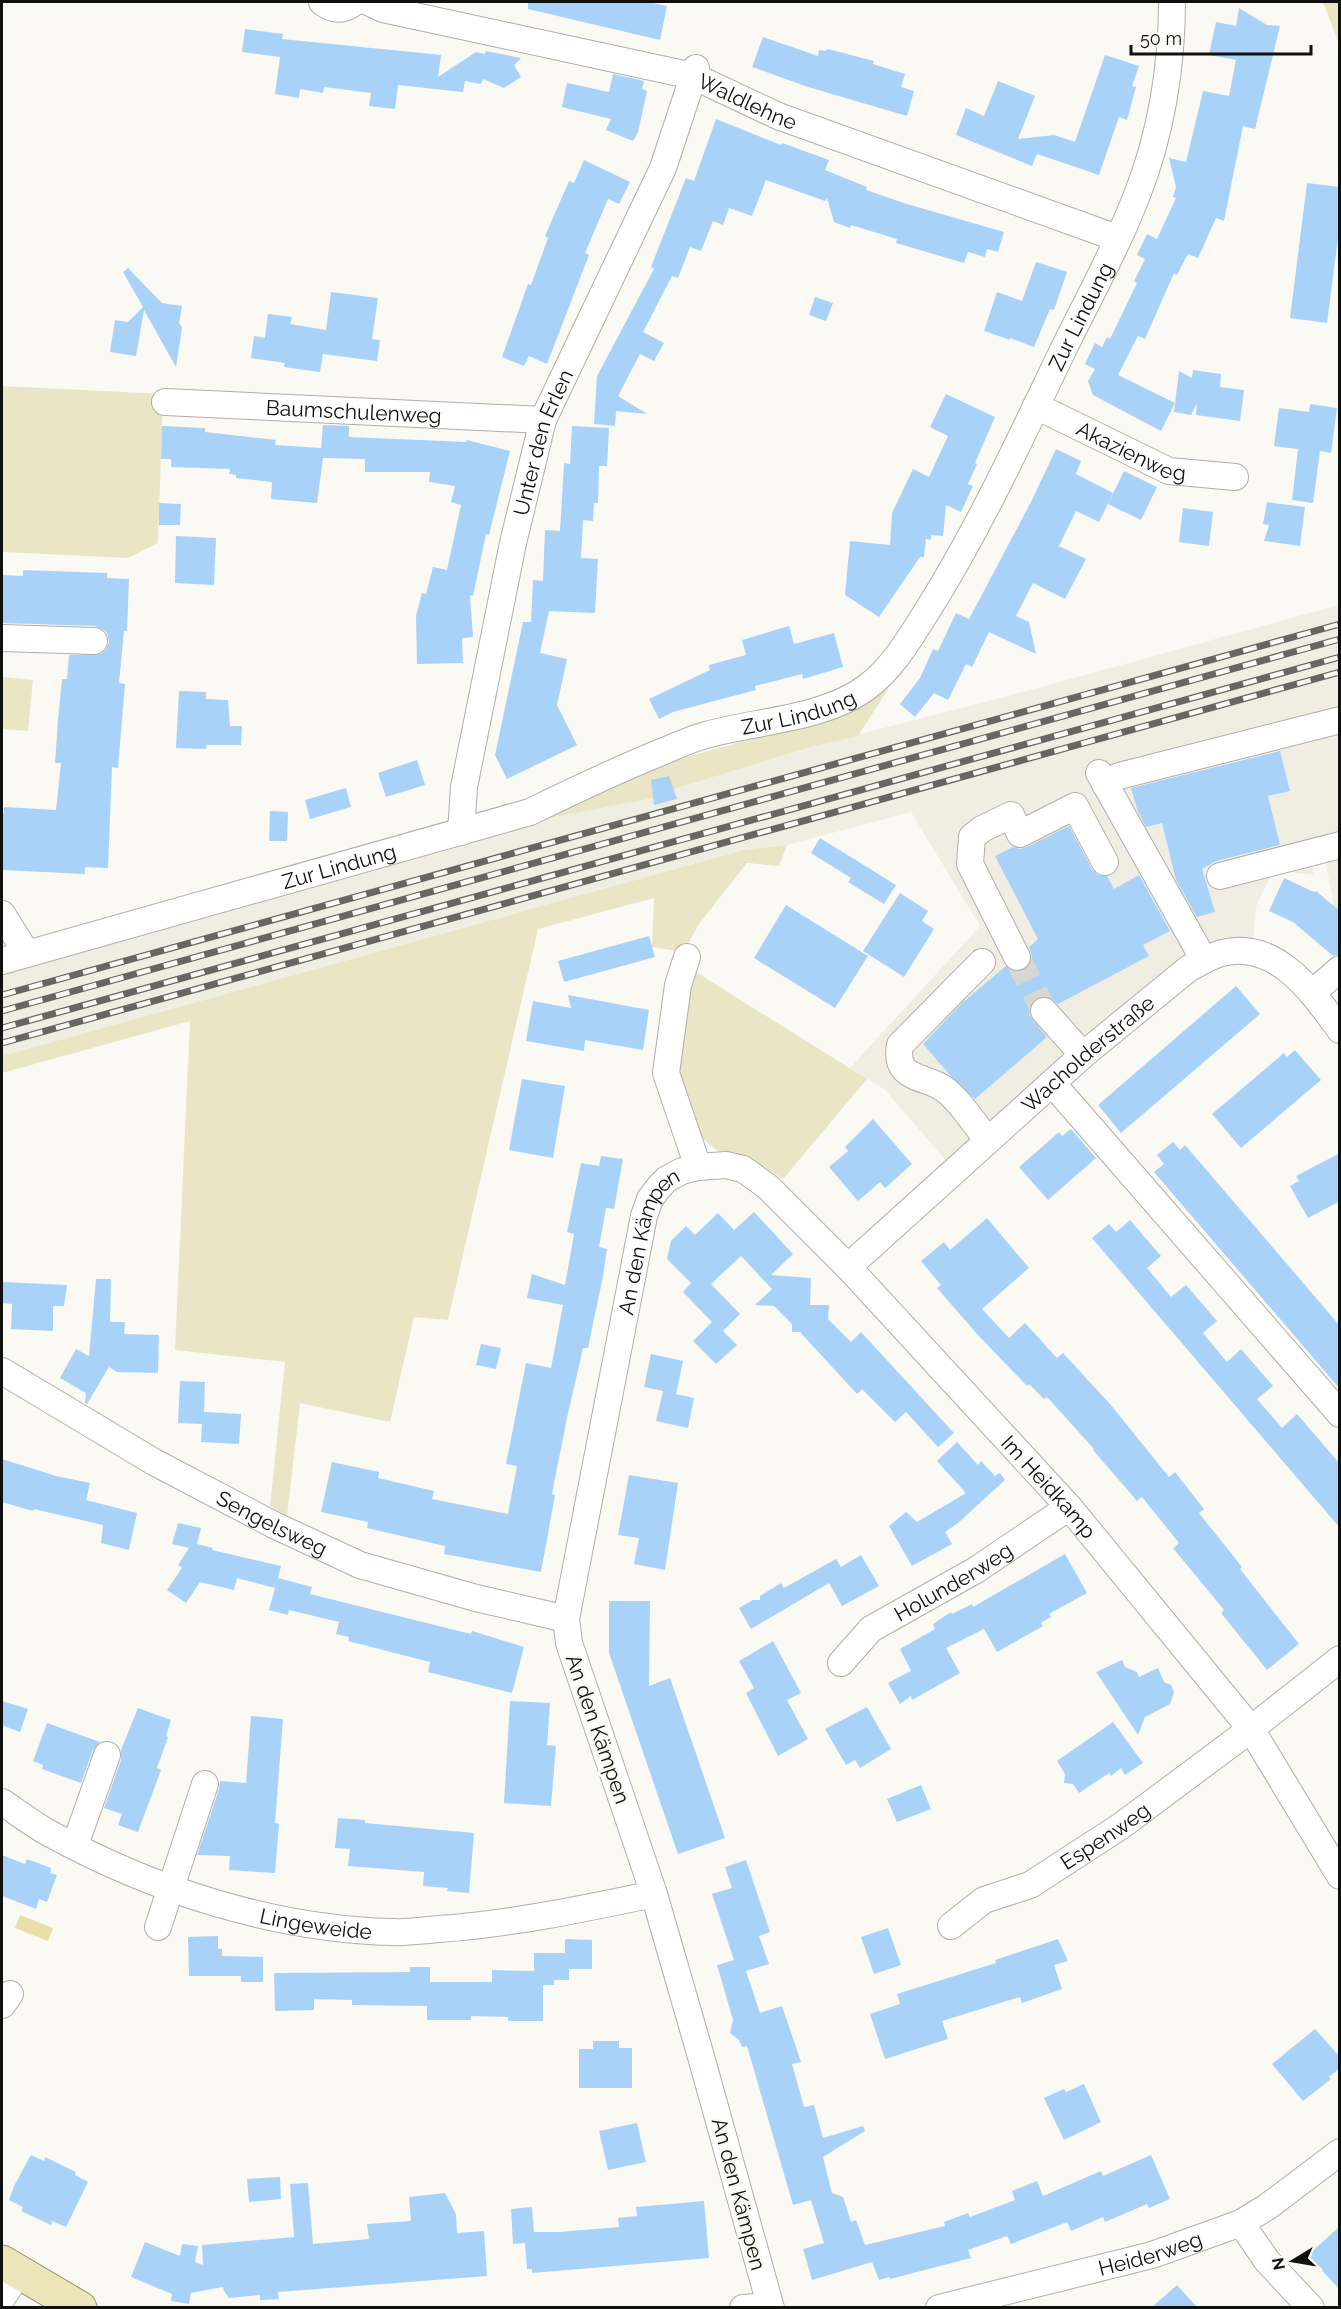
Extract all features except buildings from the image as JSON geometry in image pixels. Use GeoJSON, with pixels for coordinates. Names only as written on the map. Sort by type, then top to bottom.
{"type":"FeatureCollection","features":[{"type":"Feature","properties":{"kind":"main road"},"geometry":{"type":"LineString","coordinates":[[7,2278],[80,2307]]}},
{"type":"Feature","properties":{"kind":"street"},"geometry":{"type":"LineString","coordinates":[[322,2],[342,9],[356,2]]}},
{"type":"Feature","properties":{"kind":"street","name":"Waldlehne"},"geometry":{"type":"LineString","coordinates":[[368,2],[383,9],[695,72],[778,116],[1117,238]]}},
{"type":"Feature","properties":{"kind":"street","name":"Zur Lindung"},"geometry":{"type":"LineString","coordinates":[[2,961],[530,812],[604,775],[705,735],[778,720],[828,706],[850,698],[867,688],[884,674],[907,644],[956,565],[1036,406],[1137,195],[1154,143],[1167,77],[1172,2]]}},
{"type":"Feature","properties":{"kind":"street","name":"Unter den Erlen"},"geometry":{"type":"LineString","coordinates":[[461,832],[464,787],[513,543],[543,420],[663,168],[695,72]]}},
{"type":"Feature","properties":{"kind":"street","name":"Baumschulenweg"},"geometry":{"type":"LineString","coordinates":[[165,402],[543,420]]}},
{"type":"Feature","properties":{"kind":"street","name":"Akazienweg"},"geometry":{"type":"LineString","coordinates":[[1036,406],[1169,471],[1235,477]]}},
{"type":"Feature","properties":{"kind":"street"},"geometry":{"type":"LineString","coordinates":[[2,638],[94,641]]}},
{"type":"Feature","properties":{"kind":"street"},"geometry":{"type":"LineString","coordinates":[[1204,960],[1102,778],[1119,776],[1340,720]]}},
{"type":"Feature","properties":{"kind":"street"},"geometry":{"type":"LineString","coordinates":[[1017,957],[970,864],[972,837],[981,829],[1011,815],[1020,834],[1075,806],[1105,862]]}},
{"type":"Feature","properties":{"kind":"street"},"geometry":{"type":"LineString","coordinates":[[1220,876],[1340,845]]}},
{"type":"Feature","properties":{"kind":"street"},"geometry":{"type":"LineString","coordinates":[[2,914],[27,954]]}},
{"type":"Feature","properties":{"kind":"street","name":"Wacholderstraße"},"geometry":{"type":"LineString","coordinates":[[848,1267],[1083,1055],[1188,969],[1204,960],[1223,952],[1240,951],[1262,955],[1289,969],[1312,993],[1340,1030]]}},
{"type":"Feature","properties":{"kind":"street"},"geometry":{"type":"LineString","coordinates":[[687,957],[678,985],[666,1073],[698,1167]]}},
{"type":"Feature","properties":{"kind":"street"},"geometry":{"type":"LineString","coordinates":[[982,962],[900,1045],[898,1056],[901,1065],[909,1074],[933,1082],[948,1091],[988,1140]]}},
{"type":"Feature","properties":{"kind":"street"},"geometry":{"type":"LineString","coordinates":[[1312,993],[1340,969]]}},
{"type":"Feature","properties":{"kind":"street"},"geometry":{"type":"LineString","coordinates":[[1044,1011],[1083,1055]]}},
{"type":"Feature","properties":{"kind":"street"},"geometry":{"type":"LineString","coordinates":[[1052,1083],[1340,1414]]}},
{"type":"Feature","properties":{"kind":"street","name":"Im Heidkamp"},"geometry":{"type":"LineString","coordinates":[[698,1167],[726,1165],[743,1169],[768,1187],[848,1267],[1069,1507],[1251,1729],[1340,1876]]}},
{"type":"Feature","properties":{"kind":"street","name":"An den Kämpen"},"geometry":{"type":"LineString","coordinates":[[698,1167],[682,1171],[667,1179],[650,1199],[644,1216],[566,1619],[569,1643],[654,1894],[770,2306]]}},
{"type":"Feature","properties":{"kind":"street","name":"Sengelsweg"},"geometry":{"type":"LineString","coordinates":[[2,1371],[154,1462],[274,1525],[360,1564],[476,1598],[566,1619]]}},
{"type":"Feature","properties":{"kind":"street","name":"Holunderweg"},"geometry":{"type":"LineString","coordinates":[[841,1663],[871,1629],[976,1570],[1069,1507]]}},
{"type":"Feature","properties":{"kind":"street"},"geometry":{"type":"LineString","coordinates":[[1251,1729],[1340,1659]]}},
{"type":"Feature","properties":{"kind":"street","name":"Espenweg"},"geometry":{"type":"LineString","coordinates":[[951,1926],[984,1900],[1030,1885],[1121,1826],[1251,1729]]}},
{"type":"Feature","properties":{"kind":"street"},"geometry":{"type":"LineString","coordinates":[[75,1845],[107,1755]]}},
{"type":"Feature","properties":{"kind":"street"},"geometry":{"type":"LineString","coordinates":[[158,1927],[205,1784]]}},
{"type":"Feature","properties":{"kind":"street","name":"Lingeweide"},"geometry":{"type":"LineString","coordinates":[[2,1802],[47,1832],[145,1879],[238,1909],[311,1925],[394,1932],[472,1927],[566,1912],[654,1894]]}},
{"type":"Feature","properties":{"kind":"street","name":"Heiderweg"},"geometry":{"type":"LineString","coordinates":[[939,2307],[1152,2255],[1240,2223],[1267,2207],[1340,2152]]}},
{"type":"Feature","properties":{"kind":"street"},"geometry":{"type":"LineString","coordinates":[[1240,2223],[1267,2261],[1311,2307]]}},
{"type":"Feature","properties":{"kind":"street"},"geometry":{"type":"LineString","coordinates":[[743,2307],[770,2306]]}},
{"type":"Feature","properties":{"kind":"shaded area"},"geometry":{"type":"Polygon","coordinates":[[[1322,2],[1339,2],[1339,44],[1325,7],[1322,2]]]}},
{"type":"Feature","properties":{"kind":"shaded area"},"geometry":{"type":"Polygon","coordinates":[[[2,386],[163,394],[158,543],[128,558],[2,552],[2,386]]]}},
{"type":"Feature","properties":{"kind":"shaded area"},"geometry":{"type":"Polygon","coordinates":[[[1339,605],[1339,911],[1334,906],[1325,860],[1312,863],[1314,875],[1273,870],[1256,907],[1253,945],[1219,948],[948,1163],[885,1090],[850,1068],[980,926],[911,812],[787,845],[742,850],[2,1056],[2,971],[530,822],[653,798],[674,789],[814,746],[1023,692],[1339,605]]]}},
{"type":"Feature","properties":{"kind":"shaded area"},"geometry":{"type":"Polygon","coordinates":[[[2,677],[33,680],[28,731],[2,729],[2,677]]]}},
{"type":"Feature","properties":{"kind":"shaded area"},"geometry":{"type":"Polygon","coordinates":[[[885,681],[888,689],[858,736],[814,746],[674,789],[653,798],[530,822],[665,763],[831,717],[885,681]]]}},
{"type":"Feature","properties":{"kind":"shaded area"},"geometry":{"type":"Polygon","coordinates":[[[787,845],[779,866],[747,863],[699,924],[683,952],[652,947],[654,898],[538,929],[448,1320],[414,1317],[390,1422],[300,1403],[287,1516],[270,1506],[285,1362],[175,1350],[190,1021],[2,1073],[2,1056],[743,850],[787,845]]]}},
{"type":"Feature","properties":{"kind":"shaded area"},"geometry":{"type":"Polygon","coordinates":[[[691,969],[867,1079],[783,1179],[748,1157],[718,1151],[691,1125],[676,1074],[691,969]]]}},
{"type":"Feature","properties":{"kind":"shaded area"},"geometry":{"type":"Polygon","coordinates":[[[20,1915],[53,1928],[48,1941],[15,1928],[20,1915]]]}},
{"type":"Feature","properties":{"kind":"tunnel"},"geometry":{"type":"LineString","coordinates":[[1017,957],[1044,1011]]}},
{"type":"Feature","properties":{"kind":"railway"},"geometry":{"type":"LineString","coordinates":[[2,995],[1340,624]]}},
{"type":"Feature","properties":{"kind":"railway"},"geometry":{"type":"LineString","coordinates":[[2,1011],[1340,639]]}},
{"type":"Feature","properties":{"kind":"railway"},"geometry":{"type":"LineString","coordinates":[[2,1028],[1340,657]]}},
{"type":"Feature","properties":{"kind":"railway"},"geometry":{"type":"LineString","coordinates":[[2,1043],[1340,672]]}}]}
